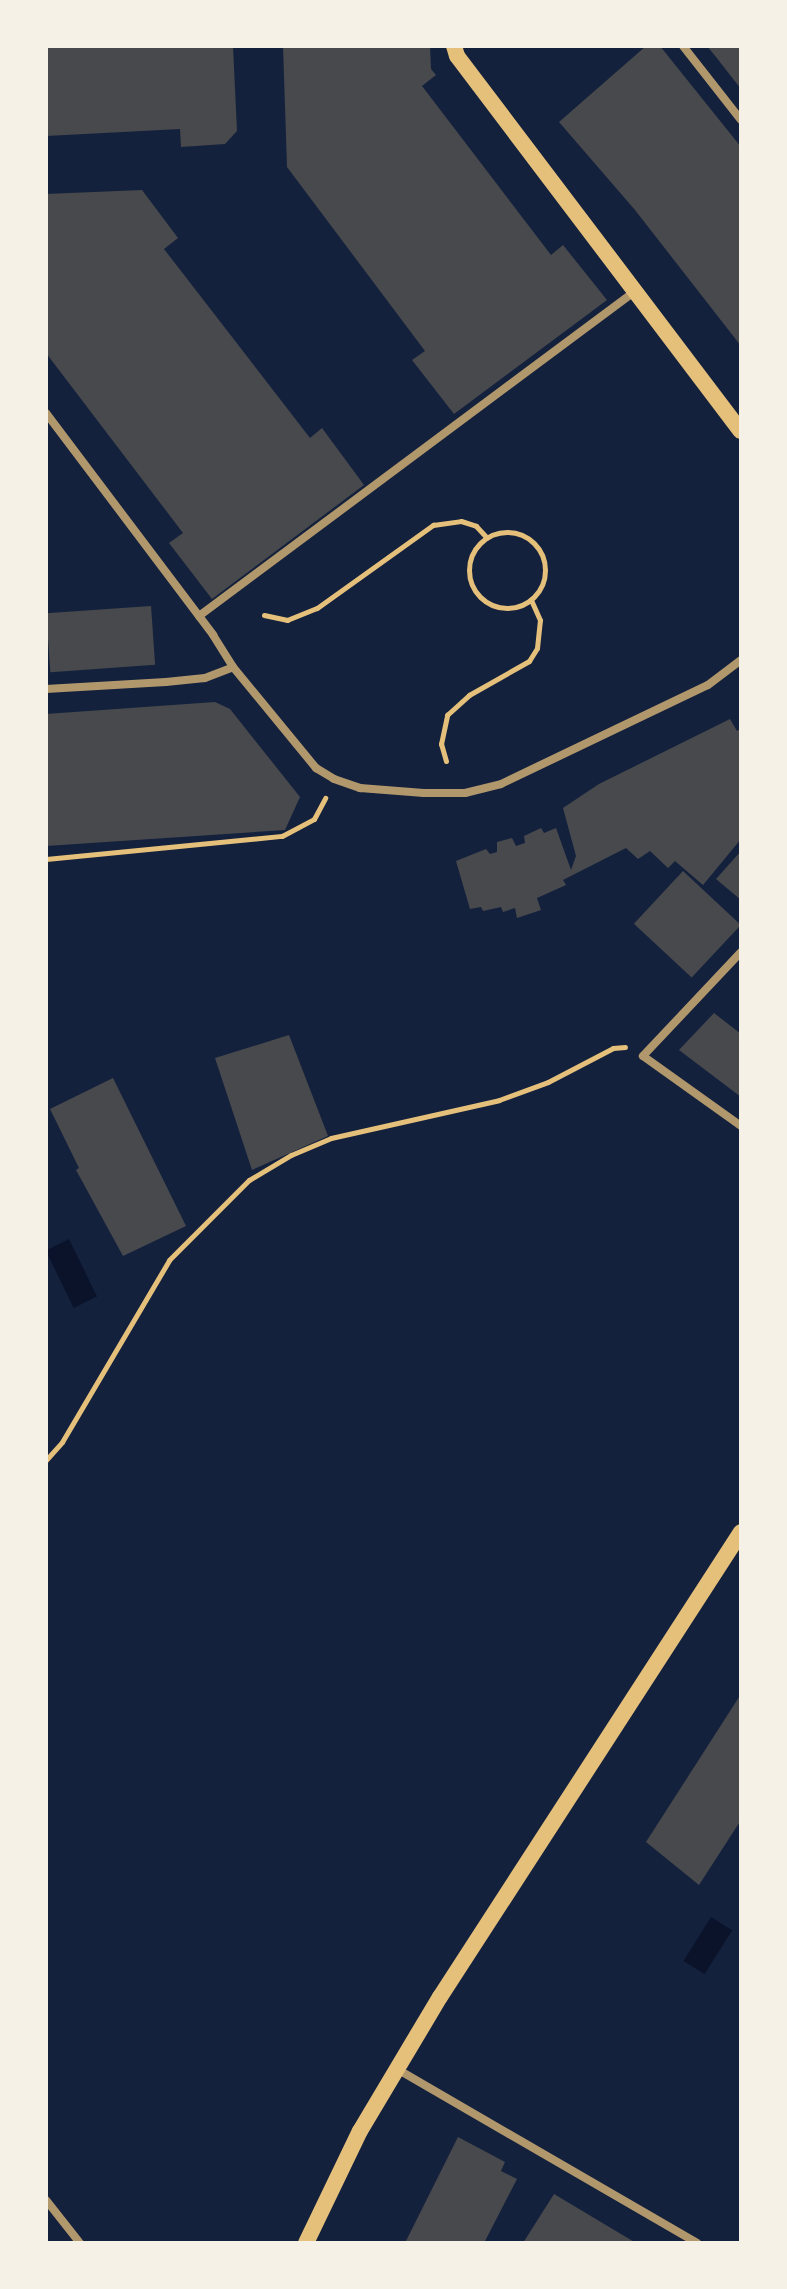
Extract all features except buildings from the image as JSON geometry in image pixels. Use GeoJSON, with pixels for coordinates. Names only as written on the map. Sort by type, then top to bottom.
{"type":"FeatureCollection","features":[{"type":"Feature","properties":{"kind":"main road"},"geometry":{"type":"LineString","coordinates":[[454,46],[457,56],[741,431]]}},
{"type":"Feature","properties":{"kind":"main road"},"geometry":{"type":"LineString","coordinates":[[306,2243],[360,2131],[397,2069],[741,1532]]}},
{"type":"Feature","properties":{"kind":"street"},"geometry":{"type":"LineString","coordinates":[[683,46],[741,120]]}},
{"type":"Feature","properties":{"kind":"street"},"geometry":{"type":"LineString","coordinates":[[199,616],[634,292]]}},
{"type":"Feature","properties":{"kind":"street"},"geometry":{"type":"LineString","coordinates":[[46,413],[199,616],[233,667],[316,768],[334,779],[360,788],[424,793],[465,793],[501,784],[708,685],[741,660]]}},
{"type":"Feature","properties":{"kind":"street"},"geometry":{"type":"LineString","coordinates":[[46,689],[205,678],[233,667]]}},
{"type":"Feature","properties":{"kind":"street"},"geometry":{"type":"LineString","coordinates":[[741,952],[643,1056],[741,1126]]}},
{"type":"Feature","properties":{"kind":"street"},"geometry":{"type":"LineString","coordinates":[[397,2069],[697,2243]]}},
{"type":"Feature","properties":{"kind":"street"},"geometry":{"type":"LineString","coordinates":[[46,2200],[80,2243]]}},
{"type":"Feature","properties":{"kind":"path"},"geometry":{"type":"LineString","coordinates":[[264,615],[287,620],[317,608],[433,525],[461,521],[476,526],[487,538]]}},
{"type":"Feature","properties":{"kind":"path"},"geometry":{"type":"LineString","coordinates":[[511,532],[534,543],[545,566],[545,579],[531,600],[520,606],[496,606],[477,592],[471,581],[471,557],[487,538],[511,532]]}},
{"type":"Feature","properties":{"kind":"path"},"geometry":{"type":"LineString","coordinates":[[446,761],[441,744],[447,715],[469,695],[529,661],[537,648],[540,620],[531,600]]}},
{"type":"Feature","properties":{"kind":"path"},"geometry":{"type":"LineString","coordinates":[[46,859],[282,836],[314,819],[334,779]]}},
{"type":"Feature","properties":{"kind":"path"},"geometry":{"type":"LineString","coordinates":[[46,1460],[62,1442],[169,1260],[249,1180],[291,1155],[331,1138],[525,1092],[613,1048],[629,1047],[643,1056]]}},
{"type":"Feature","properties":{"kind":"water"},"geometry":{"type":"Polygon","coordinates":[[[69,1239],[97,1297],[74,1308],[46,1251],[69,1239]]]}},
{"type":"Feature","properties":{"kind":"water"},"geometry":{"type":"Polygon","coordinates":[[[711,1917],[732,1930],[705,1974],[683,1961],[711,1917]]]}}]}
